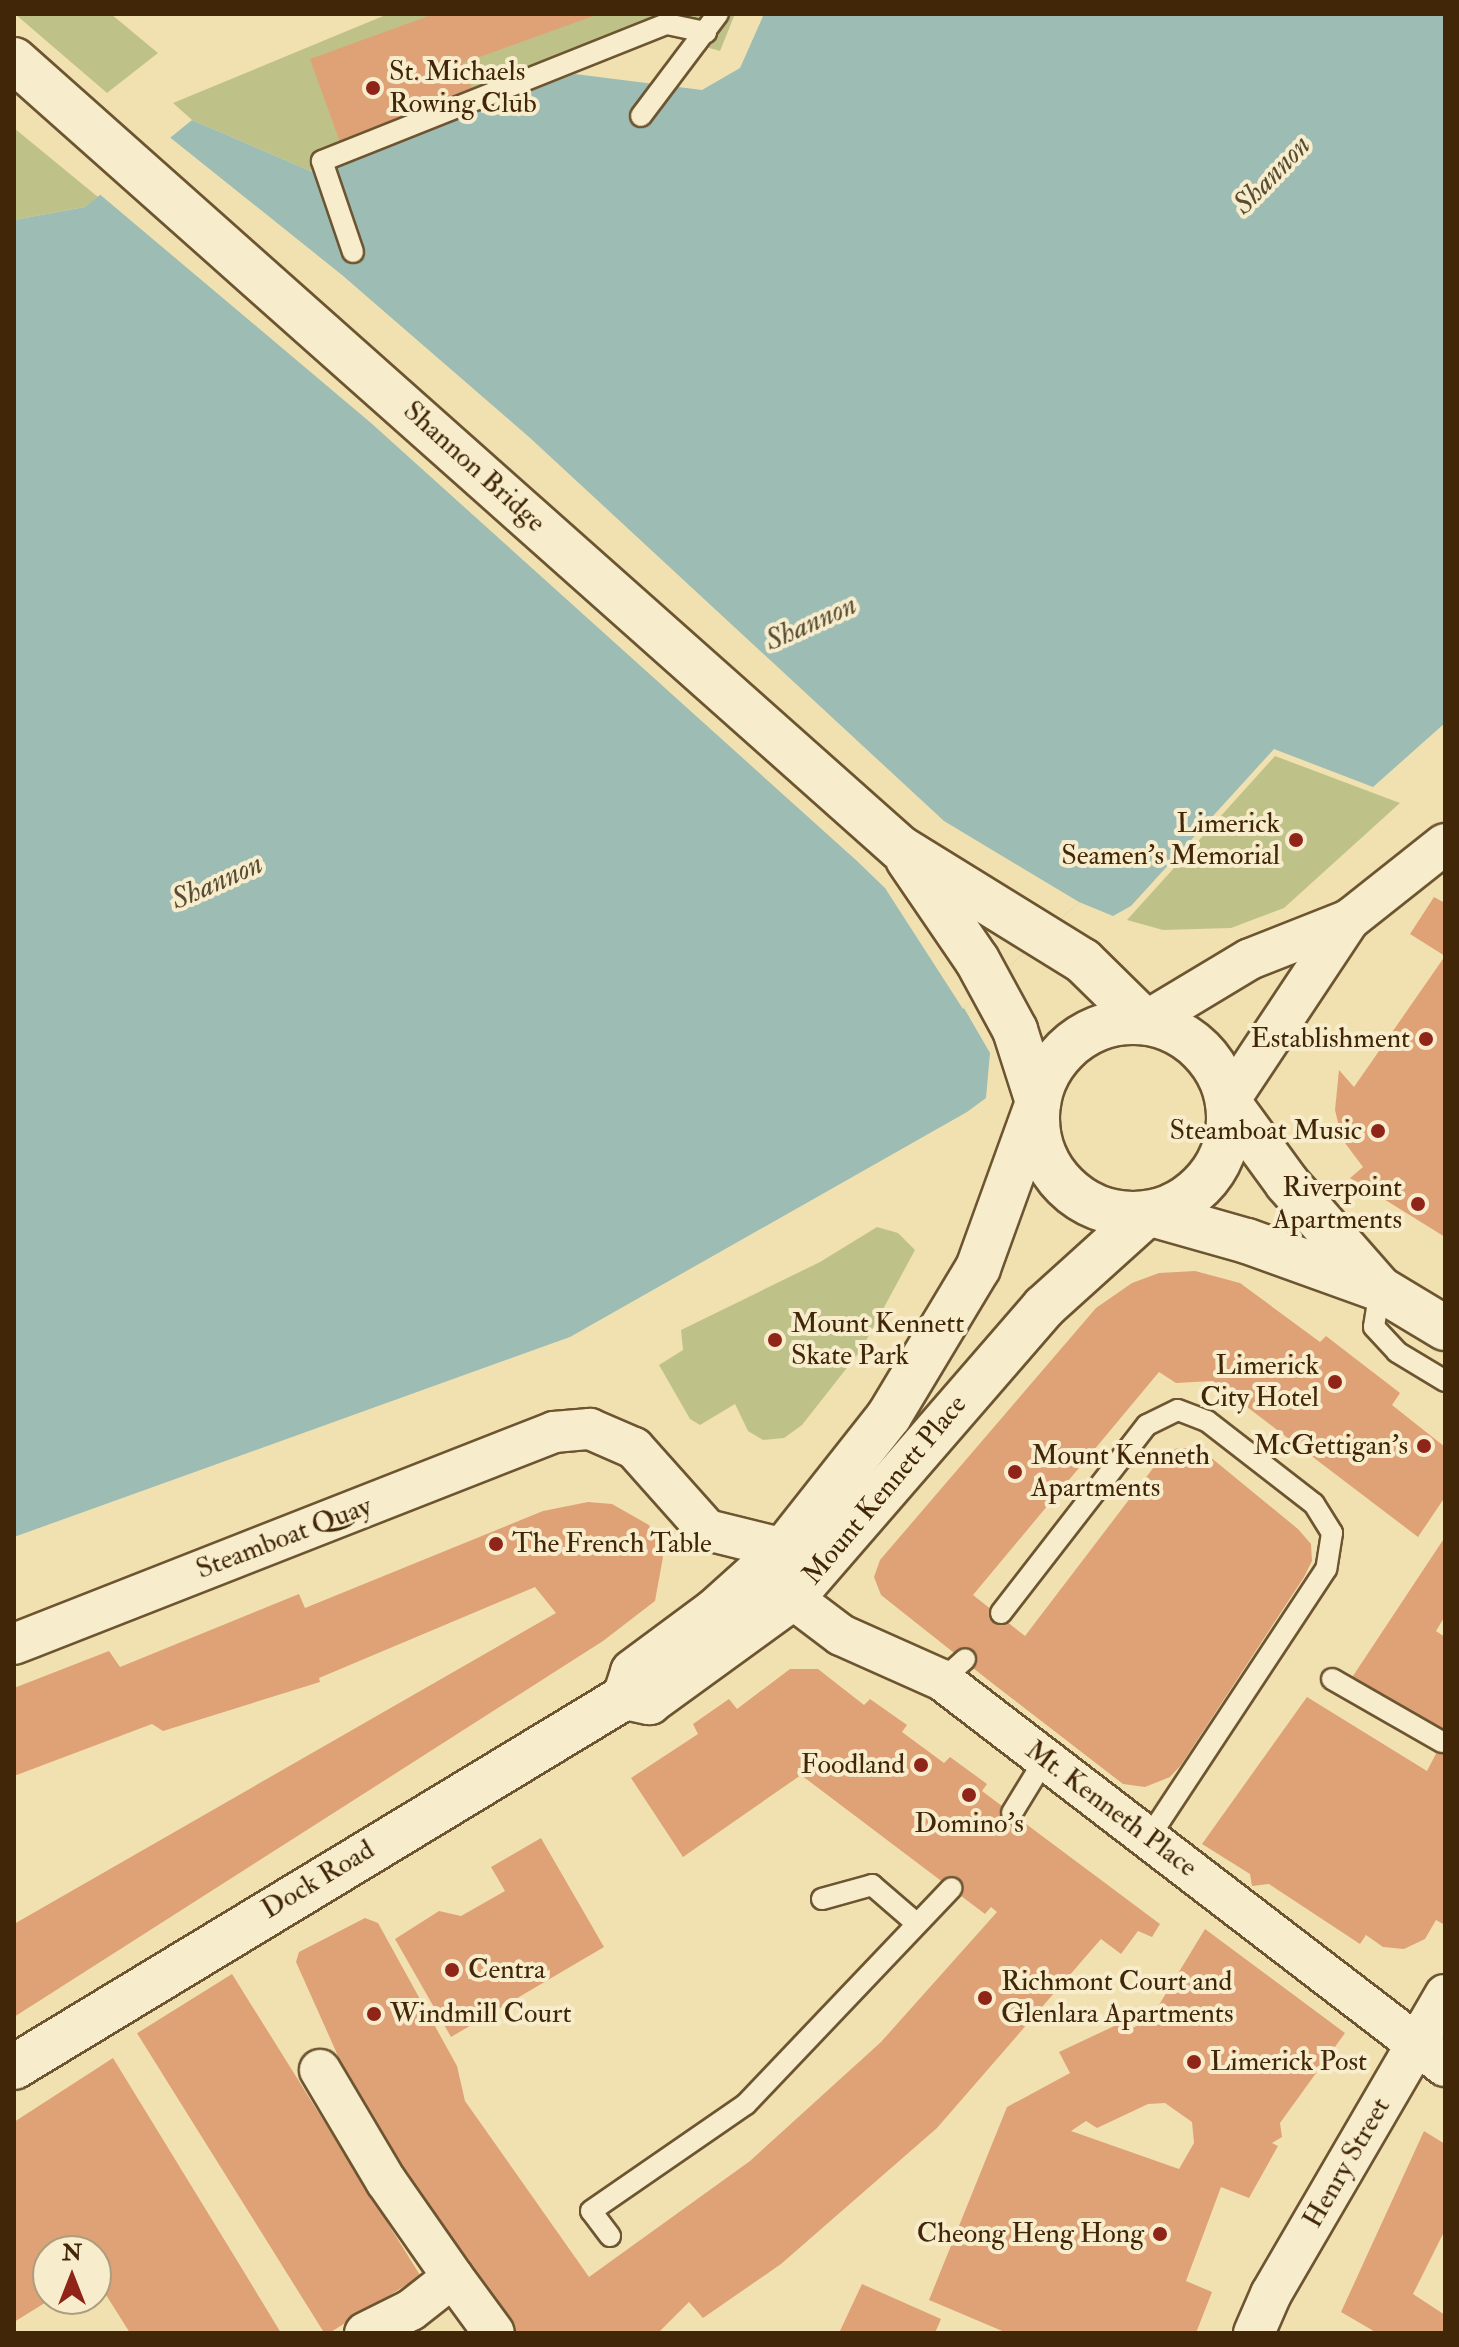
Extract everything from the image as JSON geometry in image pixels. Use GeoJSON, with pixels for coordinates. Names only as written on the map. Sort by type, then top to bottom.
{"type":"FeatureCollection","features":[{"type":"Feature","properties":{"kind":"main road","name":"Shannon Bridge"},"geometry":{"type":"LineString","coordinates":[[14,60],[48,86],[900,848]]}},
{"type":"Feature","properties":{"kind":"main road"},"geometry":{"type":"LineString","coordinates":[[900,848],[1083,961],[1145,1022]]}},
{"type":"Feature","properties":{"kind":"main road"},"geometry":{"type":"LineString","coordinates":[[900,848],[977,960],[1015,1030],[1038,1102],[1038,1136],[1064,1185],[1107,1211],[1148,1213],[1247,1241],[1380,1289],[1445,1328]]}},
{"type":"Feature","properties":{"kind":"main road"},"geometry":{"type":"LineString","coordinates":[[1038,1102],[1048,1073],[1070,1045],[1111,1024],[1145,1022],[1167,1028],[1201,1049],[1221,1078],[1228,1102],[1287,1183],[1380,1289]]}},
{"type":"Feature","properties":{"kind":"main road","name":"Mount Kennett Place"},"geometry":{"type":"LineString","coordinates":[[784,1549],[889,1416],[958,1304],[978,1268],[1038,1102]]}},
{"type":"Feature","properties":{"kind":"main road"},"geometry":{"type":"LineString","coordinates":[[1148,1213],[1191,1195],[1206,1181],[1225,1146],[1228,1102]]}},
{"type":"Feature","properties":{"kind":"main road","name":"Mount Kennett Place"},"geometry":{"type":"LineString","coordinates":[[792,1598],[1044,1307],[1148,1213]]}},
{"type":"Feature","properties":{"kind":"main road","name":"Dock Road"},"geometry":{"type":"LineString","coordinates":[[14,2067],[625,1697],[633,1672],[715,1611],[784,1549]]}},
{"type":"Feature","properties":{"kind":"main road","name":"Dock Road"},"geometry":{"type":"LineString","coordinates":[[625,1697],[649,1702],[792,1598]]}},
{"type":"Feature","properties":{"kind":"street"},"geometry":{"type":"LineString","coordinates":[[1145,1022],[1250,959],[1349,920],[1445,844]]}},
{"type":"Feature","properties":{"kind":"street"},"geometry":{"type":"LineString","coordinates":[[1228,1102],[1349,920]]}},
{"type":"Feature","properties":{"kind":"street","name":"Steamboat Quay"},"geometry":{"type":"LineString","coordinates":[[14,1644],[554,1432],[590,1429],[634,1448],[707,1530],[784,1549]]}},
{"type":"Feature","properties":{"kind":"street","name":"Mt. Kenneth Place"},"geometry":{"type":"LineString","coordinates":[[792,1598],[841,1635],[954,1669],[1045,1759],[1430,2054]]}},
{"type":"Feature","properties":{"kind":"street","name":"Henry Street"},"geometry":{"type":"LineString","coordinates":[[1254,2333],[1430,2054],[1445,1995]]}},
{"type":"Feature","properties":{"kind":"street"},"geometry":{"type":"LineString","coordinates":[[320,2070],[407,2199],[453,2277],[494,2333]]}},
{"type":"Feature","properties":{"kind":"street"},"geometry":{"type":"LineString","coordinates":[[365,2333],[411,2310],[453,2277]]}},
{"type":"Feature","properties":{"kind":"lane"},"geometry":{"type":"LineString","coordinates":[[641,116],[718,14]]}},
{"type":"Feature","properties":{"kind":"lane"},"geometry":{"type":"LineString","coordinates":[[353,252],[322,161],[667,24],[706,32]]}},
{"type":"Feature","properties":{"kind":"lane"},"geometry":{"type":"LineString","coordinates":[[1380,1289],[1374,1327],[1397,1352],[1445,1381]]}},
{"type":"Feature","properties":{"kind":"lane"},"geometry":{"type":"LineString","coordinates":[[1001,1613],[1147,1425],[1178,1410],[1207,1421],[1314,1504],[1332,1533],[1326,1569],[1208,1741],[1149,1837]]}},
{"type":"Feature","properties":{"kind":"lane"},"geometry":{"type":"LineString","coordinates":[[1332,1679],[1442,1742]]}},
{"type":"Feature","properties":{"kind":"lane"},"geometry":{"type":"LineString","coordinates":[[1012,1813],[1045,1759]]}},
{"type":"Feature","properties":{"kind":"lane"},"geometry":{"type":"LineString","coordinates":[[822,1899],[872,1885],[916,1923]]}},
{"type":"Feature","properties":{"kind":"lane"},"geometry":{"type":"LineString","coordinates":[[610,2236],[591,2211],[746,2104],[952,1888]]}},
{"type":"Feature","properties":{"kind":"green space"},"geometry":{"type":"Polygon","coordinates":[[[15,14],[111,14],[158,53],[107,93],[15,14]]]}},
{"type":"Feature","properties":{"kind":"green space","name":"St. Michaels Rowing Club"},"geometry":{"type":"Polygon","coordinates":[[[388,14],[735,14],[720,51],[664,35],[315,173],[192,120],[173,103],[388,14]]]}},
{"type":"Feature","properties":{"kind":"green space"},"geometry":{"type":"Polygon","coordinates":[[[14,128],[98,197],[85,207],[14,220],[14,128]]]}},
{"type":"Feature","properties":{"kind":"green space"},"geometry":{"type":"Polygon","coordinates":[[[1275,756],[1400,803],[1284,908],[1231,928],[1163,930],[1127,920],[1275,756]]]}},
{"type":"Feature","properties":{"kind":"green space","name":"Mount Kennett Skate Park"},"geometry":{"type":"Polygon","coordinates":[[[877,1227],[898,1233],[915,1250],[861,1350],[802,1425],[784,1438],[763,1440],[748,1431],[735,1404],[700,1425],[690,1419],[659,1365],[683,1350],[681,1330],[820,1262],[877,1227]]]}},
{"type":"Feature","properties":{"kind":"water","name":"Shannon"},"geometry":{"type":"Polygon","coordinates":[[[764,14],[1445,14],[1445,723],[1373,787],[1274,749],[1131,906],[1113,916],[1079,902],[964,1008],[990,1053],[986,1098],[967,1112],[570,1337],[14,1537],[14,220],[85,207],[192,120],[315,173],[575,74],[702,90],[740,68],[764,14]]]}},
{"type":"Feature","properties":{"kind":"pier"},"geometry":{"type":"Polygon","coordinates":[[[167,135],[342,275],[529,437],[944,821],[1079,902],[963,1009],[885,888],[857,861],[371,423],[97,192],[167,135]]]}},
{"type":"Feature","properties":{"kind":"building"},"geometry":{"type":"Polygon","coordinates":[[[434,14],[599,14],[463,63],[475,96],[341,145],[310,59],[434,14]]]}},
{"type":"Feature","properties":{"kind":"building"},"geometry":{"type":"Polygon","coordinates":[[[1434,897],[1445,903],[1445,956],[1410,934],[1434,897]]]}},
{"type":"Feature","properties":{"kind":"building"},"geometry":{"type":"Polygon","coordinates":[[[1445,956],[1445,1237],[1350,1178],[1363,1167],[1342,1139],[1335,1110],[1339,1070],[1354,1087],[1445,956]]]}},
{"type":"Feature","properties":{"kind":"building"},"geometry":{"type":"Polygon","coordinates":[[[1195,1271],[1240,1283],[1320,1342],[1326,1336],[1400,1393],[1392,1405],[1445,1447],[1445,1497],[1418,1537],[1213,1381],[1176,1383],[1159,1372],[973,1595],[1025,1636],[1160,1459],[1177,1448],[1194,1448],[1209,1456],[1298,1529],[1311,1544],[1312,1561],[1304,1577],[1181,1765],[1170,1777],[1145,1787],[1123,1784],[992,1683],[881,1595],[874,1577],[880,1560],[1096,1308],[1132,1283],[1159,1273],[1195,1271]]]}},
{"type":"Feature","properties":{"kind":"building"},"geometry":{"type":"Polygon","coordinates":[[[588,1502],[612,1504],[649,1525],[663,1557],[655,1601],[603,1641],[14,2017],[14,1924],[556,1613],[535,1587],[319,1678],[320,1682],[163,1731],[152,1724],[14,1776],[14,1688],[109,1651],[120,1667],[299,1594],[305,1608],[543,1511],[588,1502]]]}},
{"type":"Feature","properties":{"kind":"building"},"geometry":{"type":"Polygon","coordinates":[[[1445,1537],[1445,1616],[1436,1631],[1445,1637],[1445,1925],[1436,1920],[1425,1939],[1404,1949],[1383,1947],[1366,1935],[1360,1944],[1269,1884],[1252,1886],[1250,1874],[1202,1844],[1307,1697],[1427,1771],[1443,1740],[1349,1682],[1445,1537]]]}},
{"type":"Feature","properties":{"kind":"building","name":"Richmont Court and Glenlara Apartments"},"geometry":{"type":"Polygon","coordinates":[[[790,1669],[818,1669],[864,1705],[870,1699],[907,1725],[902,1732],[944,1763],[950,1757],[987,1784],[982,1791],[1160,1924],[1152,1937],[1138,1931],[1121,1954],[1101,1939],[937,2128],[781,2264],[703,2318],[689,2302],[658,2333],[506,2333],[376,2141],[296,1962],[299,1952],[365,1918],[378,1923],[457,2066],[465,2101],[589,2277],[750,2161],[881,2042],[997,1912],[991,1907],[985,1914],[801,1775],[683,1857],[631,1778],[698,1734],[693,1724],[729,1699],[737,1709],[790,1669]]]}},
{"type":"Feature","properties":{"kind":"building"},"geometry":{"type":"Polygon","coordinates":[[[541,1838],[604,1947],[451,2037],[395,1939],[439,1911],[461,1916],[505,1891],[491,1867],[541,1838]]]}},
{"type":"Feature","properties":{"kind":"building"},"geometry":{"type":"Polygon","coordinates":[[[1205,1929],[1345,2033],[1280,2123],[1282,2137],[1272,2143],[1278,2146],[1249,2198],[1221,2187],[1186,2281],[1212,2292],[1196,2333],[1007,2333],[929,2300],[1007,2107],[1070,2073],[1059,2052],[1125,2021],[1131,2029],[1151,2018],[1205,1929]],[[1165,2103],[1148,2104],[1097,2128],[1086,2121],[1071,2131],[1179,2169],[1194,2143],[1192,2122],[1165,2103]]]}},
{"type":"Feature","properties":{"kind":"building"},"geometry":{"type":"Polygon","coordinates":[[[232,1974],[421,2276],[329,2333],[324,2333],[137,2033],[232,1974]]]}},
{"type":"Feature","properties":{"kind":"building"},"geometry":{"type":"Polygon","coordinates":[[[113,2058],[281,2333],[130,2333],[112,2304],[112,2235],[32,2235],[32,2311],[14,2322],[14,2122],[113,2058]]]}},
{"type":"Feature","properties":{"kind":"building"},"geometry":{"type":"Polygon","coordinates":[[[1424,2131],[1445,2144],[1445,2230],[1413,2294],[1445,2315],[1445,2333],[1377,2333],[1341,2312],[1424,2131]]]}},
{"type":"Feature","properties":{"kind":"building"},"geometry":{"type":"Polygon","coordinates":[[[862,2284],[941,2319],[935,2333],[839,2333],[862,2284]]]}},
{"type":"Feature","properties":{"kind":"place","name":"St. Michaels Rowing Club"},"geometry":{"type":"Point","coordinates":[373,88]}},
{"type":"Feature","properties":{"kind":"place","name":"Limerick Seamen's Memorial"},"geometry":{"type":"Point","coordinates":[1296,840]}},
{"type":"Feature","properties":{"kind":"place","name":"Establishment"},"geometry":{"type":"Point","coordinates":[1426,1039]}},
{"type":"Feature","properties":{"kind":"place","name":"Steamboat Music"},"geometry":{"type":"Point","coordinates":[1378,1131]}},
{"type":"Feature","properties":{"kind":"place","name":"Riverpoint Apartments"},"geometry":{"type":"Point","coordinates":[1418,1204]}},
{"type":"Feature","properties":{"kind":"place","name":"Mount Kennett Skate Park"},"geometry":{"type":"Point","coordinates":[775,1340]}},
{"type":"Feature","properties":{"kind":"place","name":"Limerick City Hotel"},"geometry":{"type":"Point","coordinates":[1335,1382]}},
{"type":"Feature","properties":{"kind":"place","name":"McGettigan’s"},"geometry":{"type":"Point","coordinates":[1424,1446]}},
{"type":"Feature","properties":{"kind":"place","name":"Mount Kenneth Apartments"},"geometry":{"type":"Point","coordinates":[1015,1472]}},
{"type":"Feature","properties":{"kind":"place","name":"The French Table"},"geometry":{"type":"Point","coordinates":[496,1544]}},
{"type":"Feature","properties":{"kind":"place","name":"Foodland"},"geometry":{"type":"Point","coordinates":[921,1765]}},
{"type":"Feature","properties":{"kind":"place","name":"Domino's"},"geometry":{"type":"Point","coordinates":[969,1795]}},
{"type":"Feature","properties":{"kind":"place","name":"Centra"},"geometry":{"type":"Point","coordinates":[452,1970]}},
{"type":"Feature","properties":{"kind":"place","name":"Richmont Court and Glenlara Apartments"},"geometry":{"type":"Point","coordinates":[985,1998]}},
{"type":"Feature","properties":{"kind":"place","name":"Windmill Court"},"geometry":{"type":"Point","coordinates":[374,2014]}},
{"type":"Feature","properties":{"kind":"place","name":"Limerick Post"},"geometry":{"type":"Point","coordinates":[1194,2062]}},
{"type":"Feature","properties":{"kind":"place","name":"Cheong Heng Hong"},"geometry":{"type":"Point","coordinates":[1160,2234]}}]}
